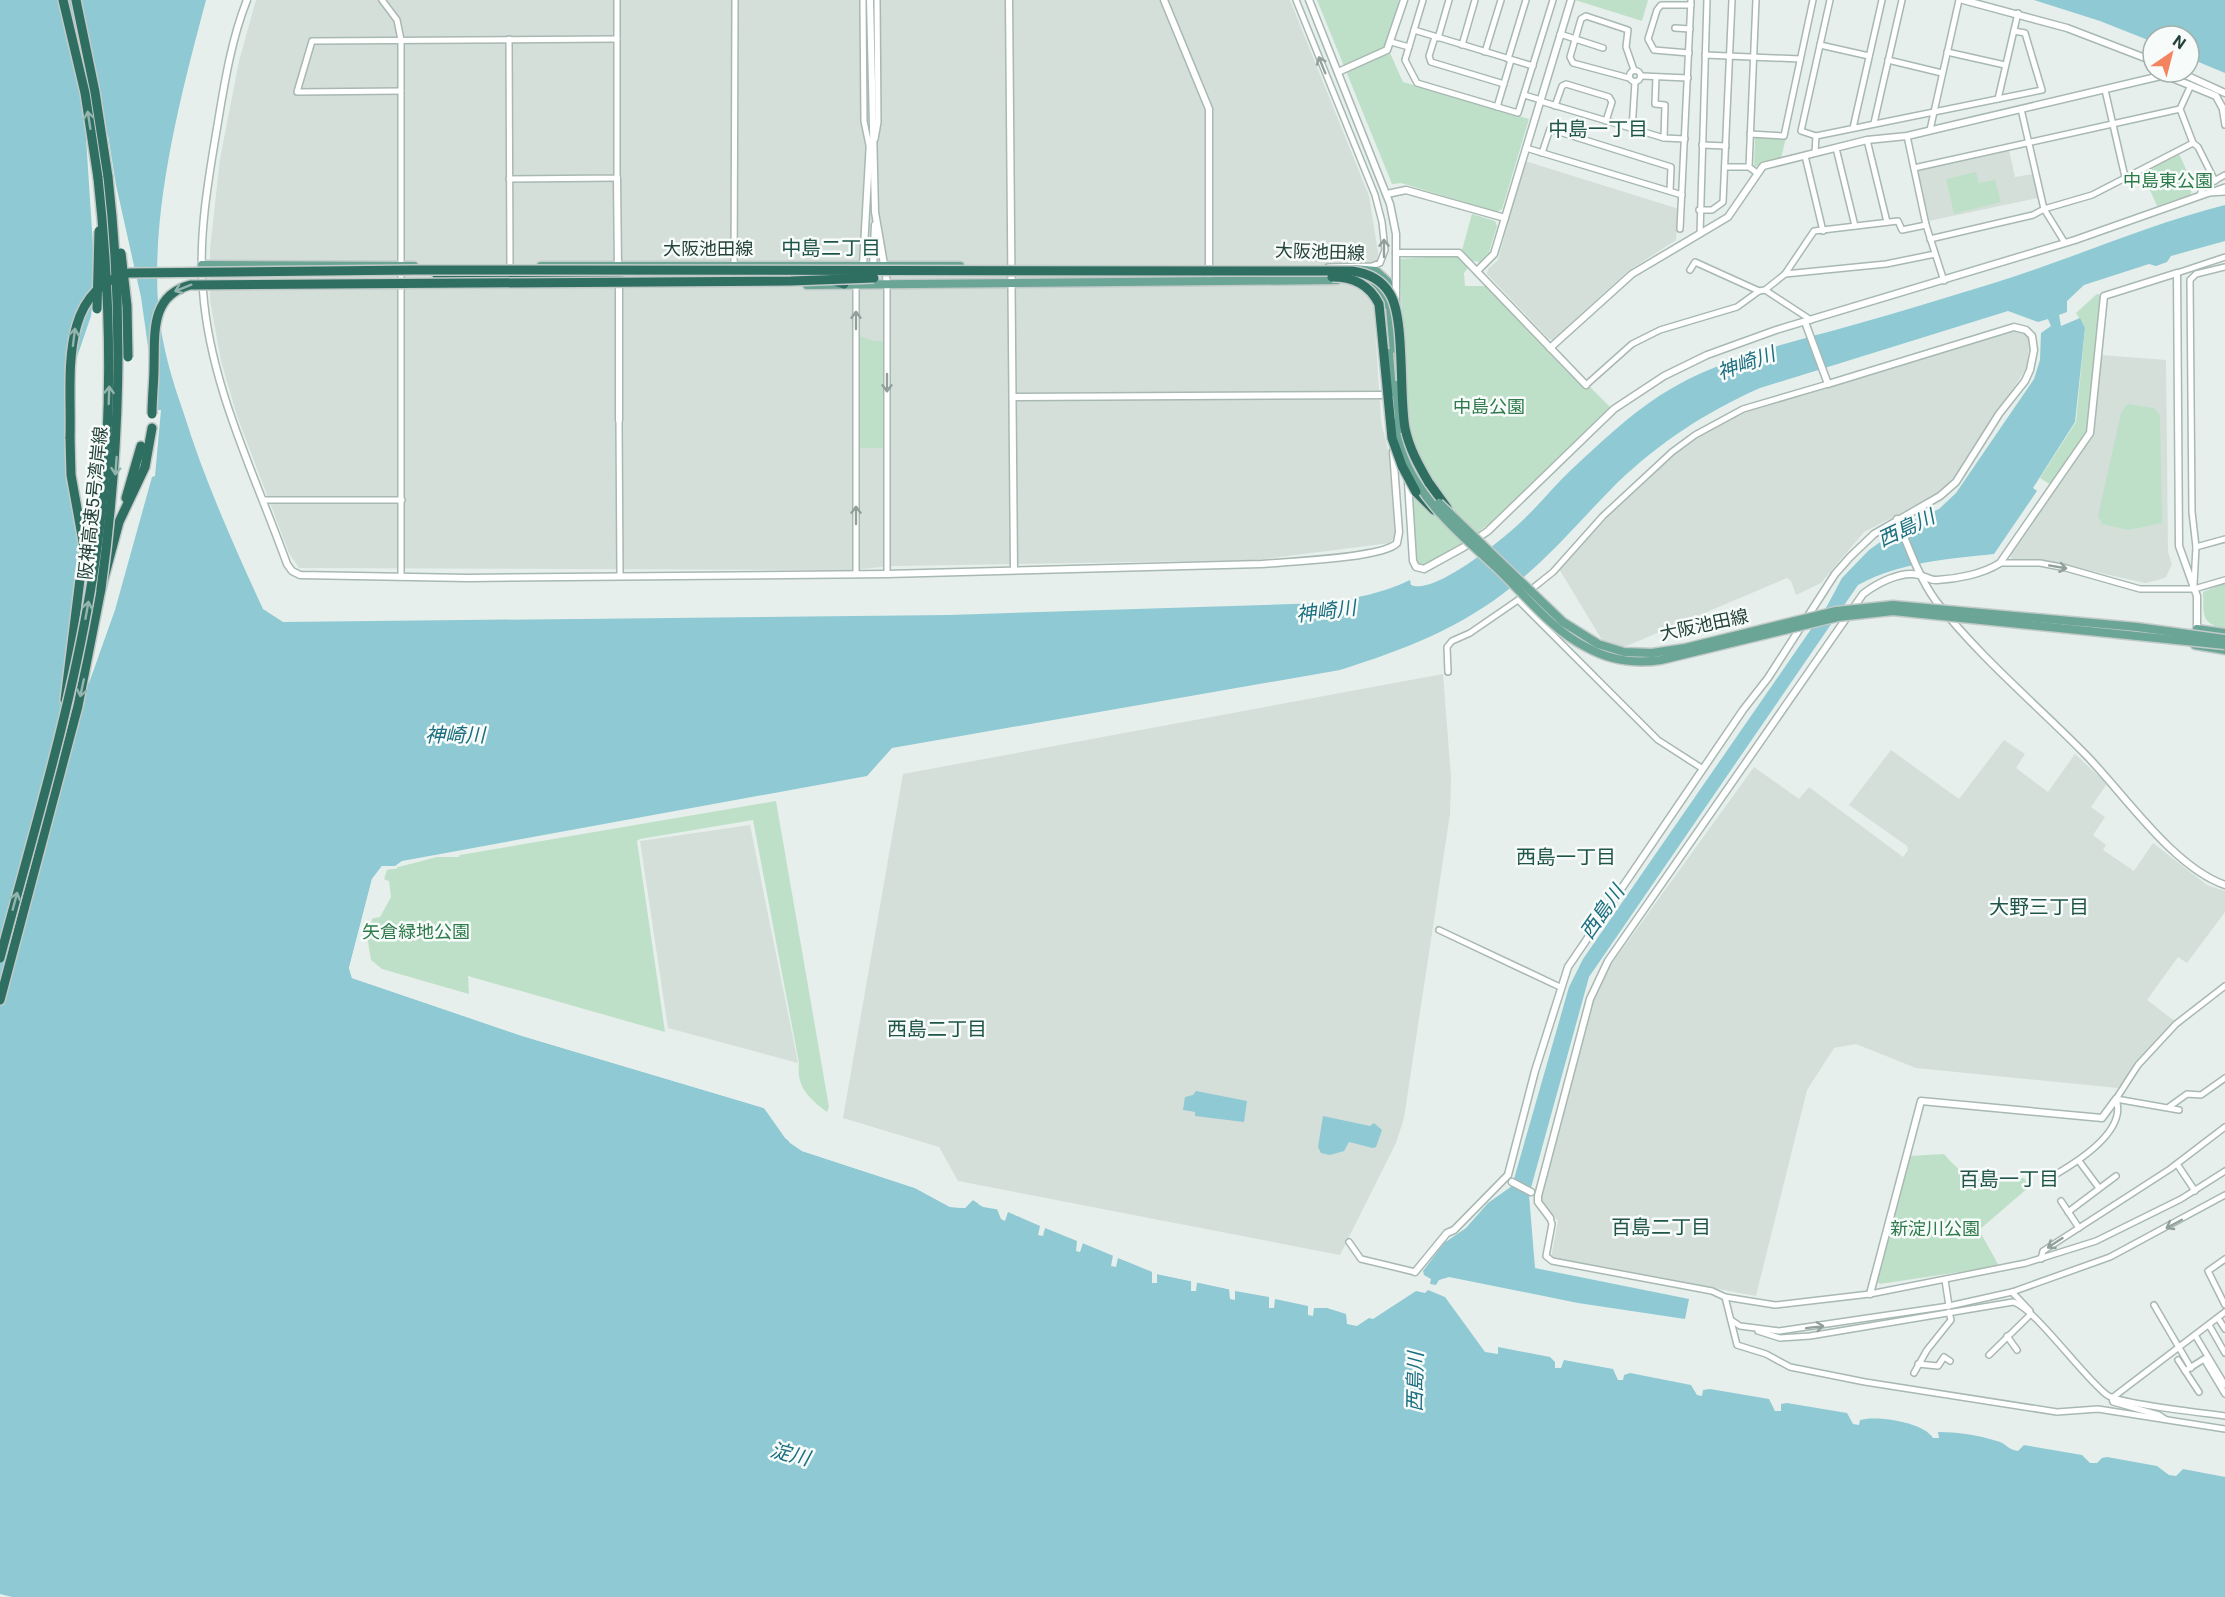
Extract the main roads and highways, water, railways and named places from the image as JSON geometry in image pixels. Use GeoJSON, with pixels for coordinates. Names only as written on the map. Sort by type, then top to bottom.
{"type":"FeatureCollection","features":[{"type":"Feature","properties":{"kind":"highway","name":"阪神高速5号湾岸線"},"geometry":{"type":"LineString","coordinates":[[0,958],[63,721],[90,592],[105,469],[108,309],[98,178],[85,93],[63,0]]}},
{"type":"Feature","properties":{"kind":"highway","name":"阪神高速5号湾岸線"},"geometry":{"type":"LineString","coordinates":[[0,1000],[78,706],[101,589],[114,480],[119,399],[118,283],[95,92],[76,0]]}},
{"type":"Feature","properties":{"kind":"highway"},"geometry":{"type":"LineString","coordinates":[[97,309],[98,178]]}},
{"type":"Feature","properties":{"kind":"highway"},"geometry":{"type":"LineString","coordinates":[[111,210],[124,268],[128,357]]}},
{"type":"Feature","properties":{"kind":"highway"},"geometry":{"type":"LineString","coordinates":[[84,565],[83,532],[70,475],[74,330],[82,308],[91,294],[112,279],[139,272],[353,270],[1359,272],[1380,282],[1394,302],[1408,436],[1426,477],[1460,529]]}},
{"type":"Feature","properties":{"kind":"highway"},"geometry":{"type":"LineString","coordinates":[[353,270],[415,275],[791,281],[872,278],[1349,278],[1365,286],[1379,304],[1388,417],[1394,447],[1402,466],[1421,498],[1460,529]]}},
{"type":"Feature","properties":{"kind":"highway"},"geometry":{"type":"LineString","coordinates":[[571,278],[618,270]]}},
{"type":"Feature","properties":{"kind":"highway"},"geometry":{"type":"LineString","coordinates":[[152,414],[156,317],[166,298],[182,287],[216,282],[626,276],[818,276],[844,284]]}},
{"type":"Feature","properties":{"kind":"highway"},"geometry":{"type":"LineString","coordinates":[[124,506],[145,467],[152,428]]}},
{"type":"Feature","properties":{"kind":"highway"},"geometry":{"type":"LineString","coordinates":[[101,589],[141,446]]}},
{"type":"Feature","properties":{"kind":"highway"},"geometry":{"type":"LineString","coordinates":[[63,721],[90,519]]}},
{"type":"Feature","properties":{"kind":"main road","name":"大阪池田線"},"geometry":{"type":"LineString","coordinates":[[202,265],[510,266],[618,270],[734,265],[1365,269],[1382,275],[1390,292],[1392,353]]}},
{"type":"Feature","properties":{"kind":"main road","name":"大阪池田線"},"geometry":{"type":"LineString","coordinates":[[202,289],[1359,279],[1372,283],[1385,297],[1399,418],[1409,458],[1431,494],[1460,529],[1571,638],[1597,652],[1625,660],[1661,660],[1838,617],[1893,611],[2225,648]]}},
{"type":"Feature","properties":{"kind":"main road","name":"大阪池田線"},"geometry":{"type":"LineString","coordinates":[[1460,529],[1563,622],[1598,644],[1624,652],[1652,653],[1685,648],[1836,611],[1893,605],[2137,627],[2225,639]]}},
{"type":"Feature","properties":{"kind":"main road"},"geometry":{"type":"LineString","coordinates":[[2225,633],[2197,629],[2195,645],[2225,648]]}},
{"type":"Feature","properties":{"kind":"water"},"geometry":{"type":"Polygon","coordinates":[[[0,0],[206,0],[177,118],[162,202],[157,284],[160,323],[166,356],[176,390],[220,511],[263,609],[283,622],[949,615],[1323,603],[1378,592],[1410,580],[1411,585],[1422,586],[1452,574],[1502,539],[1571,470],[1624,422],[1659,396],[1705,372],[1753,353],[1994,283],[2167,222],[2225,205],[2225,241],[2171,256],[2167,262],[2156,266],[2149,264],[2084,285],[2067,301],[2067,312],[2059,315],[2061,326],[2080,318],[2085,328],[2075,422],[2033,488],[2037,491],[1994,554],[1907,566],[1858,585],[1589,977],[1529,1195],[1535,1268],[1689,1299],[1685,1319],[1578,1303],[1449,1277],[1439,1280],[1436,1285],[1430,1284],[1431,1279],[1424,1275],[1423,1271],[1444,1243],[1466,1228],[1488,1203],[1512,1186],[1569,987],[1583,959],[1827,606],[1842,578],[1869,550],[1907,523],[1939,509],[1956,493],[2034,379],[2040,360],[2041,333],[2051,326],[2048,319],[2038,322],[2008,311],[1760,388],[1740,397],[1684,429],[1650,454],[1617,483],[1541,561],[1514,585],[1474,614],[1409,646],[1340,670],[892,748],[867,776],[402,861],[395,867],[382,866],[372,879],[349,968],[352,978],[519,1035],[764,1108],[790,1143],[802,1151],[915,1188],[950,1207],[965,1208],[972,1200],[978,1201],[979,1205],[997,1209],[1001,1219],[1005,1221],[1008,1212],[1040,1226],[1038,1235],[1043,1236],[1045,1228],[1077,1241],[1076,1251],[1080,1252],[1083,1243],[1113,1255],[1111,1266],[1116,1267],[1118,1258],[1152,1271],[1152,1283],[1157,1283],[1157,1274],[1191,1281],[1191,1291],[1196,1291],[1197,1282],[1229,1289],[1230,1299],[1235,1300],[1235,1291],[1269,1297],[1269,1308],[1274,1308],[1275,1299],[1308,1306],[1308,1315],[1313,1316],[1314,1308],[1327,1308],[1346,1314],[1347,1324],[1357,1326],[1369,1318],[1373,1319],[1416,1291],[1425,1293],[1428,1290],[1445,1297],[1485,1352],[1498,1354],[1498,1347],[1550,1357],[1555,1362],[1555,1368],[1561,1368],[1564,1360],[1613,1369],[1618,1380],[1623,1380],[1624,1375],[1630,1373],[1691,1385],[1697,1395],[1702,1396],[1703,1390],[1710,1389],[1769,1399],[1775,1411],[1781,1411],[1781,1404],[1787,1403],[1847,1413],[1853,1424],[1859,1425],[1860,1420],[1877,1418],[1899,1421],[1928,1432],[1933,1438],[1939,1438],[1938,1432],[1968,1434],[2000,1442],[2018,1451],[2024,1445],[2082,1455],[2090,1463],[2097,1463],[2107,1457],[2157,1466],[2169,1475],[2176,1476],[2183,1469],[2225,1477],[2225,1597],[12,1597],[0,1594],[0,0]]]}},
{"type":"Feature","properties":{"kind":"water"},"geometry":{"type":"Polygon","coordinates":[[[2034,0],[2225,0],[2225,73],[2201,63],[2201,24],[2141,24],[2141,37],[2100,21],[2034,0]]]}},
{"type":"Feature","properties":{"kind":"water"},"geometry":{"type":"Polygon","coordinates":[[[1196,1091],[1247,1101],[1244,1122],[1195,1116],[1195,1112],[1183,1110],[1185,1097],[1193,1095],[1196,1091]]]}},
{"type":"Feature","properties":{"kind":"water"},"geometry":{"type":"Polygon","coordinates":[[[1323,1116],[1370,1126],[1374,1123],[1382,1130],[1376,1147],[1349,1142],[1344,1151],[1330,1155],[1321,1153],[1318,1147],[1323,1116]]]}},
{"type":"Feature","properties":{"kind":"district","name":"中島一丁目"},"geometry":{"type":"Point","coordinates":[1598,129]}},
{"type":"Feature","properties":{"kind":"district","name":"中島二丁目"},"geometry":{"type":"Point","coordinates":[831,248]}},
{"type":"Feature","properties":{"kind":"district","name":"西島一丁目"},"geometry":{"type":"Point","coordinates":[1566,857]}},
{"type":"Feature","properties":{"kind":"district","name":"大野三丁目"},"geometry":{"type":"Point","coordinates":[2039,907]}},
{"type":"Feature","properties":{"kind":"district","name":"西島二丁目"},"geometry":{"type":"Point","coordinates":[937,1029]}},
{"type":"Feature","properties":{"kind":"district","name":"百島一丁目"},"geometry":{"type":"Point","coordinates":[2009,1179]}},
{"type":"Feature","properties":{"kind":"district","name":"百島二丁目"},"geometry":{"type":"Point","coordinates":[1661,1227]}},
{"type":"Feature","properties":{"kind":"park label","name":"中島東公園"},"geometry":{"type":"Point","coordinates":[2168,181]}},
{"type":"Feature","properties":{"kind":"park label","name":"中島公園"},"geometry":{"type":"Point","coordinates":[1489,407]}},
{"type":"Feature","properties":{"kind":"park label","name":"矢倉緑地公園"},"geometry":{"type":"Point","coordinates":[416,932]}},
{"type":"Feature","properties":{"kind":"park label","name":"新淀川公園"},"geometry":{"type":"Point","coordinates":[1935,1229]}},
{"type":"Feature","properties":{"kind":"water label","name":"神崎川"},"geometry":{"type":"Point","coordinates":[1746,363]}},
{"type":"Feature","properties":{"kind":"water label","name":"西島川"},"geometry":{"type":"Point","coordinates":[1906,528]}},
{"type":"Feature","properties":{"kind":"water label","name":"神崎川"},"geometry":{"type":"Point","coordinates":[1326,611]}},
{"type":"Feature","properties":{"kind":"water label","name":"神崎川"},"geometry":{"type":"Point","coordinates":[455,735]}},
{"type":"Feature","properties":{"kind":"water label","name":"西島川"},"geometry":{"type":"Point","coordinates":[1602,912]}},
{"type":"Feature","properties":{"kind":"water label","name":"西島川"},"geometry":{"type":"Point","coordinates":[1415,1382]}},
{"type":"Feature","properties":{"kind":"water label","name":"淀川"},"geometry":{"type":"Point","coordinates":[790,1454]}}]}
